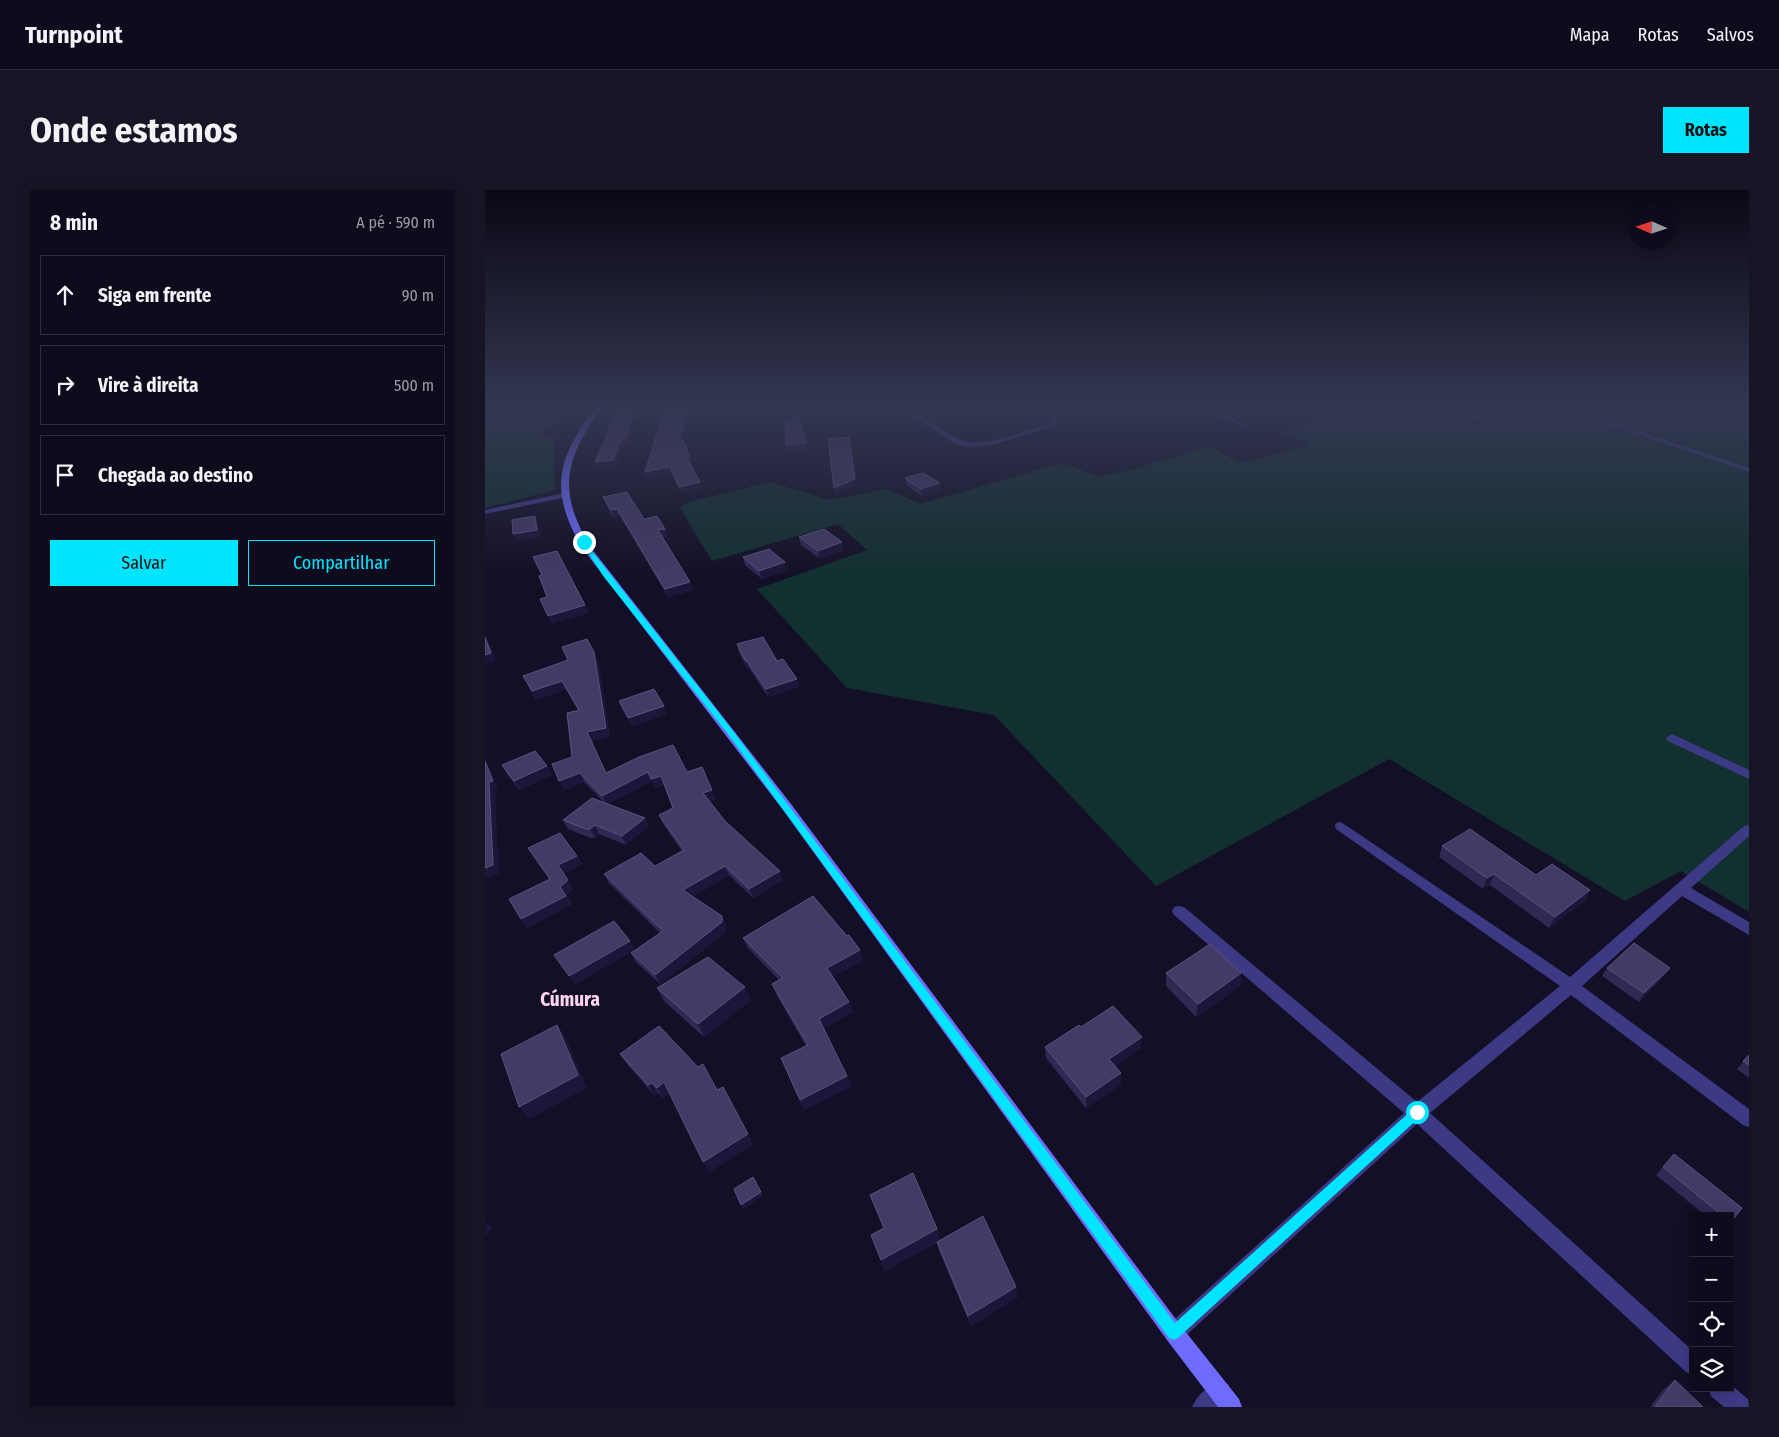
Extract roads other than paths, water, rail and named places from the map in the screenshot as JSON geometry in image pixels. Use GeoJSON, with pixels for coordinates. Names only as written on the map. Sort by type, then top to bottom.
{"type":"FeatureCollection","features":[{"type":"Feature","properties":{"kind":"main road"},"geometry":{"type":"LineString","coordinates":[[569,465],[564,495],[568,511],[584,542],[606,576],[730,732],[1174,1333],[1226,1400]]}},
{"type":"Feature","properties":{"kind":"street"},"geometry":{"type":"LineString","coordinates":[[1733,465],[1749,470]]}},
{"type":"Feature","properties":{"kind":"street"},"geometry":{"type":"LineString","coordinates":[[485,512],[564,495]]}},
{"type":"Feature","properties":{"kind":"street"},"geometry":{"type":"LineString","coordinates":[[1672,738],[1749,775]]}},
{"type":"Feature","properties":{"kind":"street"},"geometry":{"type":"LineString","coordinates":[[1341,826],[1571,986],[1749,1119]]}},
{"type":"Feature","properties":{"kind":"street"},"geometry":{"type":"LineString","coordinates":[[1174,1333],[1417,1112],[1571,986],[1749,829]]}},
{"type":"Feature","properties":{"kind":"street"},"geometry":{"type":"LineString","coordinates":[[1682,889],[1749,929]]}},
{"type":"Feature","properties":{"kind":"street"},"geometry":{"type":"LineString","coordinates":[[1179,911],[1417,1112],[1689,1361]]}},
{"type":"Feature","properties":{"kind":"street"},"geometry":{"type":"LineString","coordinates":[[1723,1392],[1740,1407]]}},
{"type":"Feature","properties":{"kind":"street"},"geometry":{"type":"LineString","coordinates":[[1203,1407],[1226,1400]]}},
{"type":"Feature","properties":{"kind":"district","name":"Cúmura"},"geometry":{"type":"Point","coordinates":[570,999]}}]}
